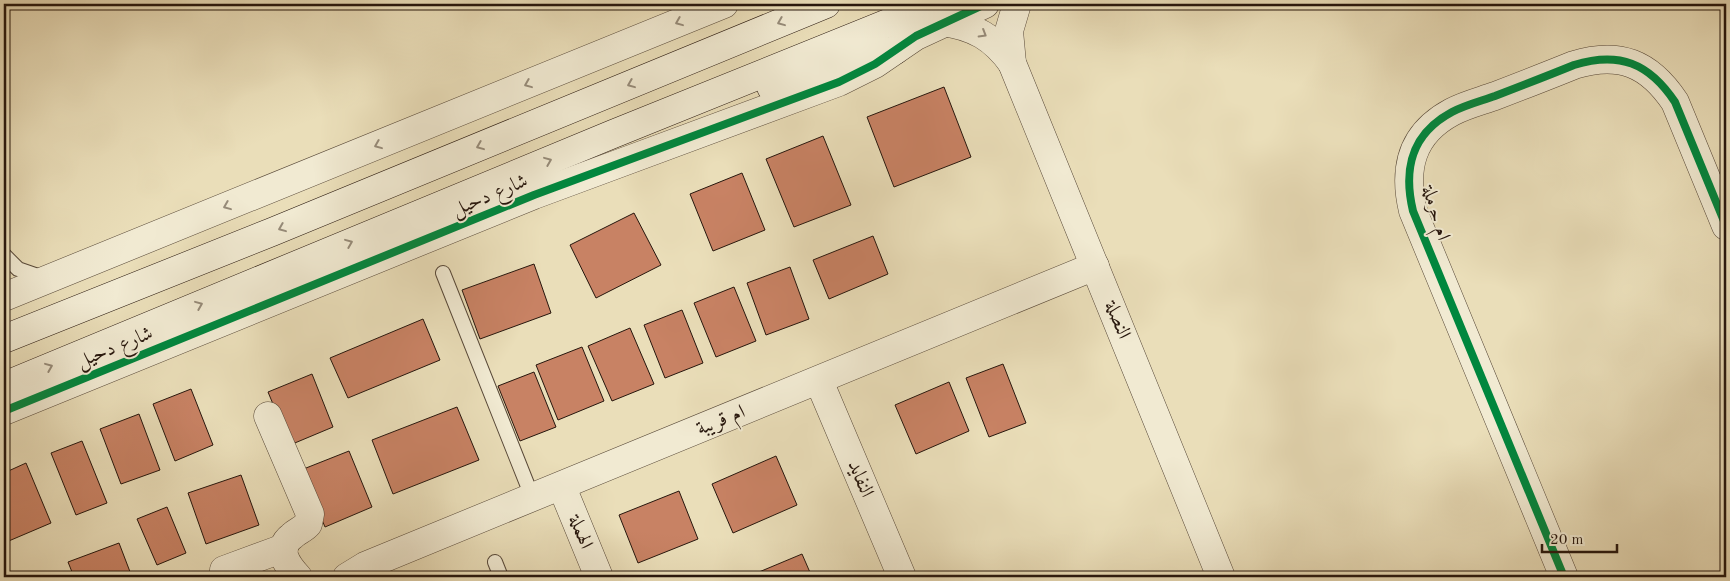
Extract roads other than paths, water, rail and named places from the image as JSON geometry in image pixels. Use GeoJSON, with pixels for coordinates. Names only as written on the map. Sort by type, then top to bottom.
{"type":"FeatureCollection","features":[{"type":"Feature","properties":{"kind":"street"},"geometry":{"type":"LineString","coordinates":[[4,297],[724,4]]}},
{"type":"Feature","properties":{"kind":"street"},"geometry":{"type":"LineString","coordinates":[[4,339],[272,232],[826,4]]}},
{"type":"Feature","properties":{"kind":"street","name":"شارع دحيل"},"geometry":{"type":"LineString","coordinates":[[4,386],[613,134],[939,13],[985,4]]}},
{"type":"Feature","properties":{"kind":"street","name":"النصلة"},"geometry":{"type":"LineString","coordinates":[[1016,4],[1009,31],[1012,63],[1221,577]]}},
{"type":"Feature","properties":{"kind":"street","name":"شارع دحيل"},"geometry":{"type":"LineString","coordinates":[[4,411],[534,195],[839,82],[875,64],[896,50],[939,13]]}},
{"type":"Feature","properties":{"kind":"street","name":"النصلة"},"geometry":{"type":"LineString","coordinates":[[939,13],[976,29],[990,38],[1012,63]]}},
{"type":"Feature","properties":{"kind":"street"},"geometry":{"type":"LineString","coordinates":[[613,134],[896,50]]}},
{"type":"Feature","properties":{"kind":"street","name":"ام حرملة"},"geometry":{"type":"LineString","coordinates":[[1555,574],[1413,211],[1408,188],[1409,165],[1418,143],[1432,125],[1452,112],[1574,65],[1603,59],[1632,63],[1649,72],[1664,86],[1674,102],[1726,226]]}},
{"type":"Feature","properties":{"kind":"street","name":"ام قريبة"},"geometry":{"type":"LineString","coordinates":[[347,577],[365,566],[533,499],[1095,266]]}},
{"type":"Feature","properties":{"kind":"street","name":"النفايد"},"geometry":{"type":"LineString","coordinates":[[819,381],[902,577]]}},
{"type":"Feature","properties":{"kind":"street"},"geometry":{"type":"LineString","coordinates":[[268,416],[310,518],[306,526],[289,538],[284,548],[284,560],[298,577]]}},
{"type":"Feature","properties":{"kind":"street","name":"الهملة"},"geometry":{"type":"LineString","coordinates":[[562,487],[599,577]]}},
{"type":"Feature","properties":{"kind":"street"},"geometry":{"type":"LineString","coordinates":[[224,570],[284,548]]}},
{"type":"Feature","properties":{"kind":"lane"},"geometry":{"type":"LineString","coordinates":[[4,255],[18,269],[31,275],[50,279]]}},
{"type":"Feature","properties":{"kind":"lane"},"geometry":{"type":"LineString","coordinates":[[443,273],[533,499]]}},
{"type":"Feature","properties":{"kind":"lane"},"geometry":{"type":"LineString","coordinates":[[495,562],[501,577]]}}]}
